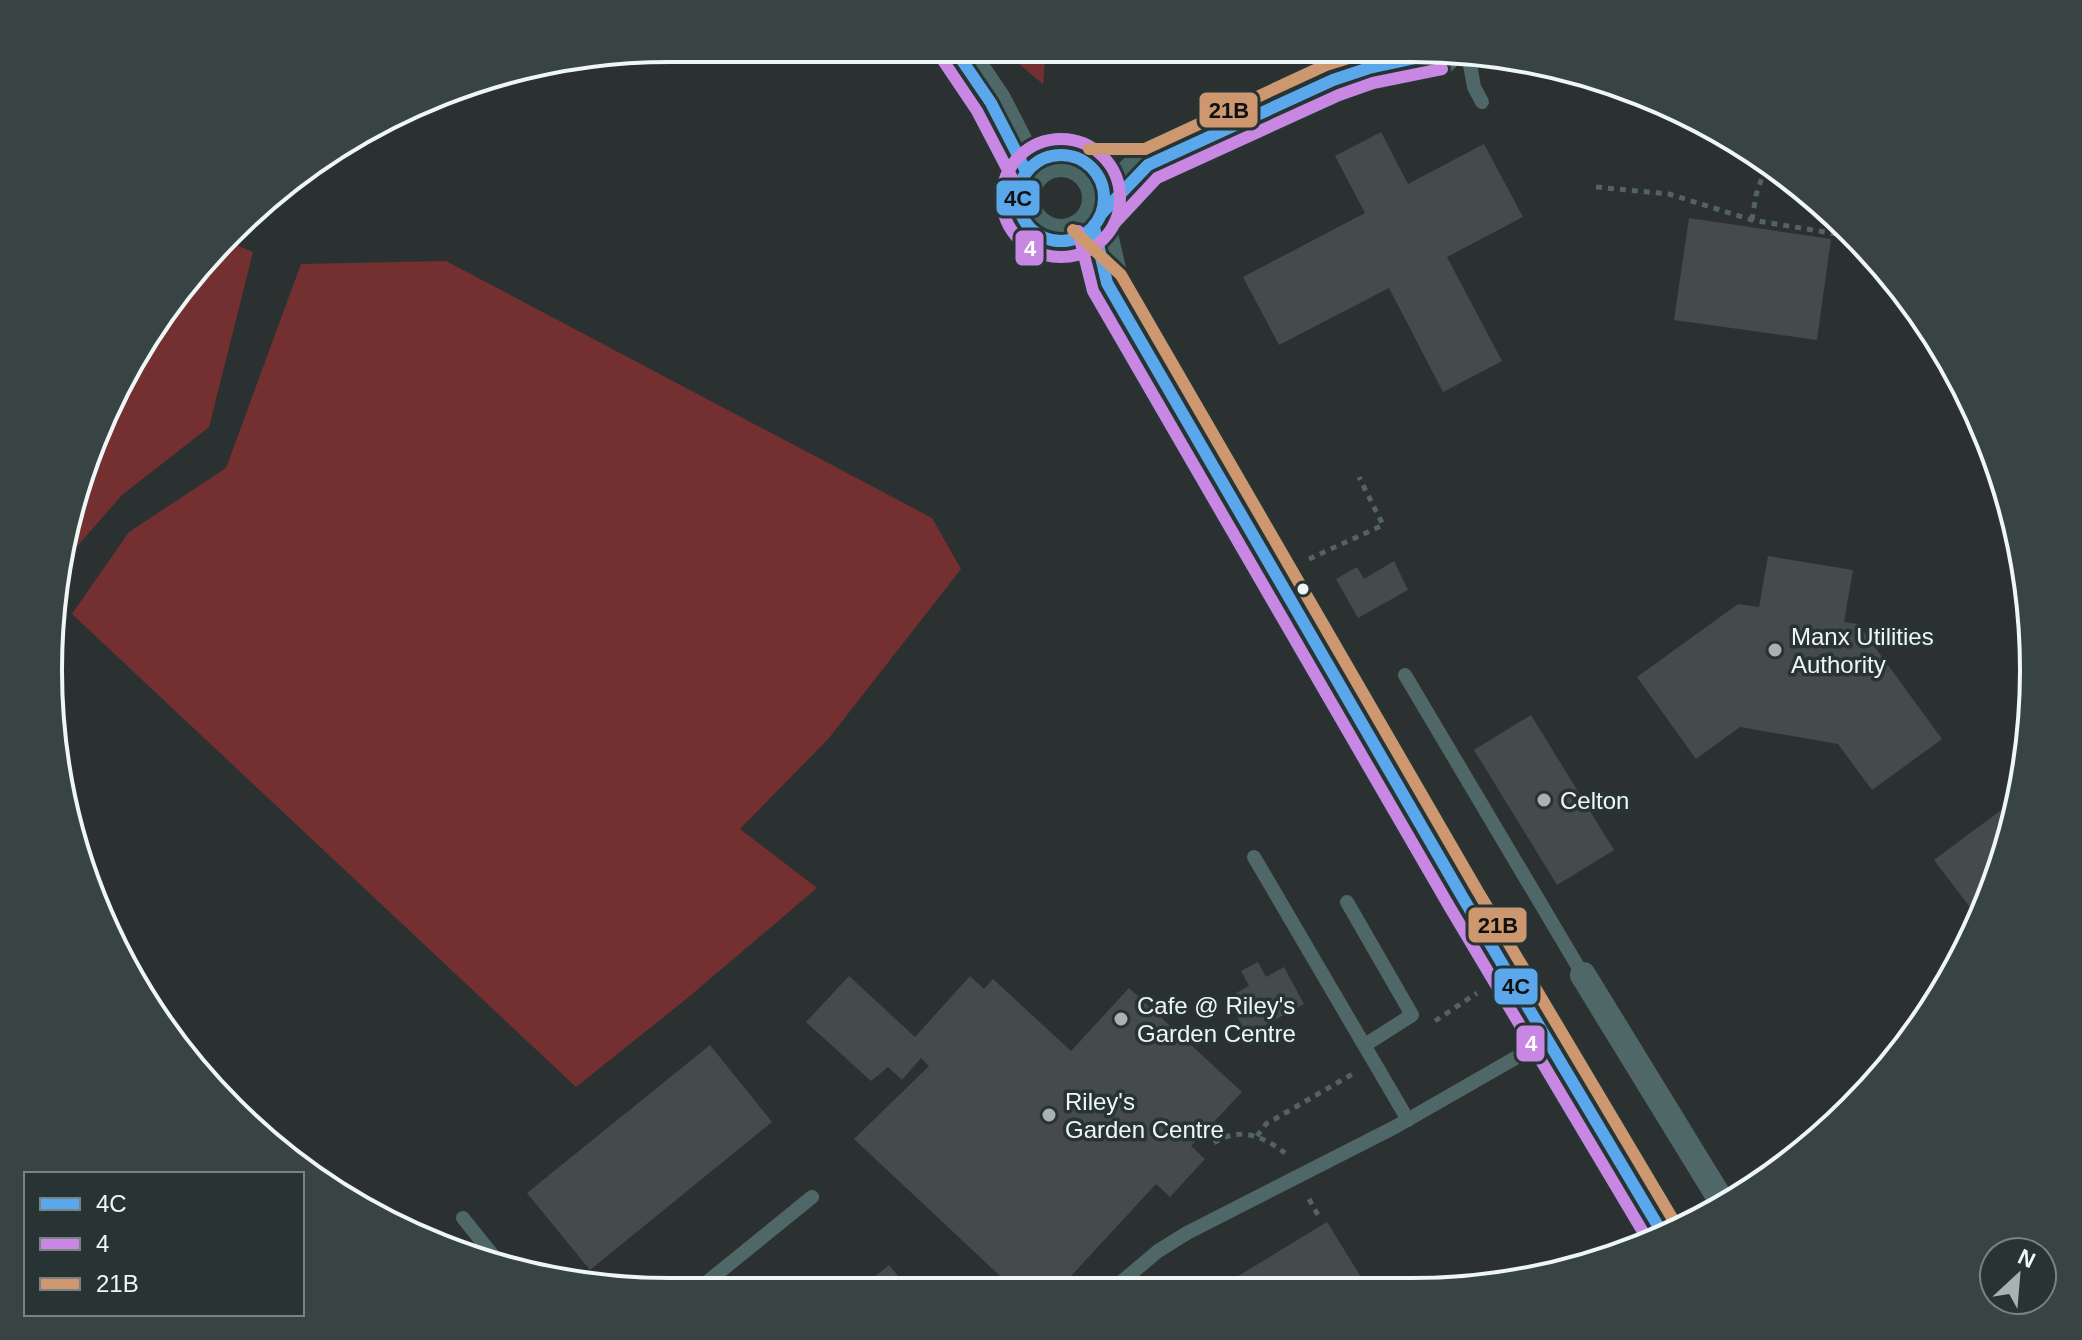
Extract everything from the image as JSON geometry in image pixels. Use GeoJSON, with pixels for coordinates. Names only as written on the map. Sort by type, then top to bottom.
{"type":"FeatureCollection","features":[{"type":"Feature","properties":{"kind":"highway"},"geometry":{"type":"LineString","coordinates":[[1148,165],[1055,164],[1020,183],[1017,197],[1019,211],[1025,224],[1035,234],[1048,240],[1086,227],[1148,165],[1333,80],[1397,62]]}},
{"type":"Feature","properties":{"kind":"highway"},"geometry":{"type":"LineString","coordinates":[[1055,164],[1097,175],[1103,187],[1104,200],[1086,227]]}},
{"type":"Feature","properties":{"kind":"highway"},"geometry":{"type":"LineString","coordinates":[[1086,227],[1107,283],[1463,898],[1658,1226]]}},
{"type":"Feature","properties":{"kind":"main road"},"geometry":{"type":"LineString","coordinates":[[963,62],[991,103],[1055,164]]}},
{"type":"Feature","properties":{"kind":"street"},"geometry":{"type":"LineString","coordinates":[[1583,975],[1718,1196]]}},
{"type":"Feature","properties":{"kind":"lane"},"geometry":{"type":"LineString","coordinates":[[1470,65],[1474,87],[1482,102]]}},
{"type":"Feature","properties":{"kind":"lane"},"geometry":{"type":"LineString","coordinates":[[1405,675],[1583,975]]}},
{"type":"Feature","properties":{"kind":"lane"},"geometry":{"type":"LineString","coordinates":[[1254,857],[1408,1120]]}},
{"type":"Feature","properties":{"kind":"lane"},"geometry":{"type":"LineString","coordinates":[[1347,902],[1412,1015],[1365,1045]]}},
{"type":"Feature","properties":{"kind":"lane"},"geometry":{"type":"LineString","coordinates":[[1126,1278],[1158,1251],[1187,1233],[1408,1120],[1548,1039]]}},
{"type":"Feature","properties":{"kind":"lane"},"geometry":{"type":"LineString","coordinates":[[712,1278],[812,1197]]}},
{"type":"Feature","properties":{"kind":"lane"},"geometry":{"type":"LineString","coordinates":[[463,1218],[489,1250]]}},
{"type":"Feature","properties":{"kind":"path"},"geometry":{"type":"LineString","coordinates":[[1752,220],[1763,174]]}},
{"type":"Feature","properties":{"kind":"path"},"geometry":{"type":"LineString","coordinates":[[1596,187],[1669,194],[1752,220],[1835,234]]}},
{"type":"Feature","properties":{"kind":"path"},"geometry":{"type":"LineString","coordinates":[[1275,574],[1383,525],[1359,477]]}},
{"type":"Feature","properties":{"kind":"path"},"geometry":{"type":"LineString","coordinates":[[1214,1143],[1225,1135],[1239,1133],[1257,1136],[1285,1153]]}},
{"type":"Feature","properties":{"kind":"path"},"geometry":{"type":"LineString","coordinates":[[1309,1199],[1318,1215]]}},
{"type":"Feature","properties":{"kind":"shaded area"},"geometry":{"type":"Polygon","coordinates":[[[1016,62],[1045,62],[1043,84],[1016,62]]]}},
{"type":"Feature","properties":{"kind":"shaded area"},"geometry":{"type":"Polygon","coordinates":[[[236,245],[253,252],[209,427],[122,495],[74,550],[94,475],[108,437],[143,366],[188,300],[236,245]]]}},
{"type":"Feature","properties":{"kind":"shaded area"},"geometry":{"type":"Polygon","coordinates":[[[446,261],[932,518],[961,569],[829,738],[740,829],[817,888],[576,1087],[72,614],[129,532],[226,468],[301,264],[446,261]]]}},
{"type":"Feature","properties":{"kind":"building"},"geometry":{"type":"Polygon","coordinates":[[[1381,132],[1408,184],[1484,144],[1523,217],[1447,257],[1502,361],[1443,392],[1389,288],[1279,345],[1243,277],[1365,213],[1335,156],[1381,132]]]}},
{"type":"Feature","properties":{"kind":"building"},"geometry":{"type":"Polygon","coordinates":[[[1689,218],[1831,239],[1817,340],[1674,320],[1689,218]]]}},
{"type":"Feature","properties":{"kind":"building","name":"Manx Utilities Authority"},"geometry":{"type":"Polygon","coordinates":[[[1768,556],[1853,570],[1844,622],[1858,624],[1942,739],[1872,790],[1838,744],[1740,727],[1696,759],[1637,677],[1738,604],[1759,607],[1768,556]]]}},
{"type":"Feature","properties":{"kind":"building"},"geometry":{"type":"Polygon","coordinates":[[[1394,561],[1408,590],[1358,618],[1336,579],[1357,567],[1364,579],[1394,561]]]}},
{"type":"Feature","properties":{"kind":"building","name":"Celton"},"geometry":{"type":"Polygon","coordinates":[[[1531,715],[1614,850],[1557,885],[1474,750],[1531,715]]]}},
{"type":"Feature","properties":{"kind":"building"},"geometry":{"type":"Polygon","coordinates":[[[2003,808],[1988,865],[1971,909],[1934,860],[2003,808]]]}},
{"type":"Feature","properties":{"kind":"building"},"geometry":{"type":"Polygon","coordinates":[[[1258,962],[1266,977],[1284,967],[1304,1004],[1247,1035],[1227,998],[1249,986],[1241,971],[1258,962]]]}},
{"type":"Feature","properties":{"kind":"building","name":"Riley's Garden Centre"},"geometry":{"type":"Polygon","coordinates":[[[849,976],[915,1037],[970,976],[984,989],[993,979],[1071,1051],[1129,988],[1242,1092],[1191,1146],[1205,1159],[1170,1197],[1156,1184],[1069,1278],[1002,1278],[854,1139],[929,1066],[921,1058],[902,1080],[888,1067],[871,1081],[806,1022],[849,976]]]}},
{"type":"Feature","properties":{"kind":"building"},"geometry":{"type":"Polygon","coordinates":[[[710,1045],[772,1122],[590,1270],[527,1193],[710,1045]]]}},
{"type":"Feature","properties":{"kind":"building"},"geometry":{"type":"Polygon","coordinates":[[[1327,1222],[1362,1278],[1235,1278],[1327,1222]]]}},
{"type":"Feature","properties":{"kind":"building"},"geometry":{"type":"Polygon","coordinates":[[[889,1265],[900,1278],[873,1278],[889,1265]]]}},
{"type":"Feature","properties":{"kind":"transit line","name":"4"},"geometry":{"type":"LineString","coordinates":[[944,62],[977,111],[1012,178]]}},
{"type":"Feature","properties":{"kind":"transit line","name":"4C"},"geometry":{"type":"LineString","coordinates":[[963,62],[991,103],[1026,171]]}},
{"type":"Feature","properties":{"kind":"transit line","name":"21B"},"geometry":{"type":"LineString","coordinates":[[1089,149],[1145,149],[1336,62]]}},
{"type":"Feature","properties":{"kind":"transit line","name":"4C"},"geometry":{"type":"LineString","coordinates":[[1102,213],[1148,165],[1333,80],[1397,62]]}},
{"type":"Feature","properties":{"kind":"transit line","name":"4"},"geometry":{"type":"LineString","coordinates":[[1114,224],[1157,178],[1339,95],[1373,83],[1442,69]]}},
{"type":"Feature","properties":{"kind":"transit line","name":"4"},"geometry":{"type":"LineString","coordinates":[[1061,139],[1084,143],[1103,156],[1116,175],[1120,198],[1116,221],[1103,240],[1084,253],[1061,257],[1038,253],[1019,240],[1006,221],[1002,198],[1006,175],[1019,156],[1038,143],[1061,139]]}},
{"type":"Feature","properties":{"kind":"transit line","name":"4C"},"geometry":{"type":"LineString","coordinates":[[1061,155],[1078,158],[1092,167],[1101,181],[1104,198],[1101,215],[1092,229],[1078,238],[1061,241],[1044,238],[1030,229],[1021,215],[1018,198],[1021,181],[1030,167],[1044,158],[1061,155]]}},
{"type":"Feature","properties":{"kind":"transit line","name":"4C"},"geometry":{"type":"LineString","coordinates":[[1094,227],[1107,283],[1463,898],[1658,1226]]}},
{"type":"Feature","properties":{"kind":"transit line","name":"21B"},"geometry":{"type":"LineString","coordinates":[[1073,230],[1121,275],[1477,890],[1673,1219]]}},
{"type":"Feature","properties":{"kind":"transit line","name":"4"},"geometry":{"type":"LineString","coordinates":[[1078,231],[1093,291],[1449,906],[1643,1233]]}},
{"type":"Feature","properties":{"kind":"place","name":"Manx Utilities Authority"},"geometry":{"type":"Point","coordinates":[1775,650]}},
{"type":"Feature","properties":{"kind":"place","name":"Celton"},"geometry":{"type":"Point","coordinates":[1544,800]}},
{"type":"Feature","properties":{"kind":"place","name":"Cafe @ Riley's Garden Centre"},"geometry":{"type":"Point","coordinates":[1121,1019]}},
{"type":"Feature","properties":{"kind":"place","name":"Riley's Garden Centre"},"geometry":{"type":"Point","coordinates":[1049,1115]}}]}
